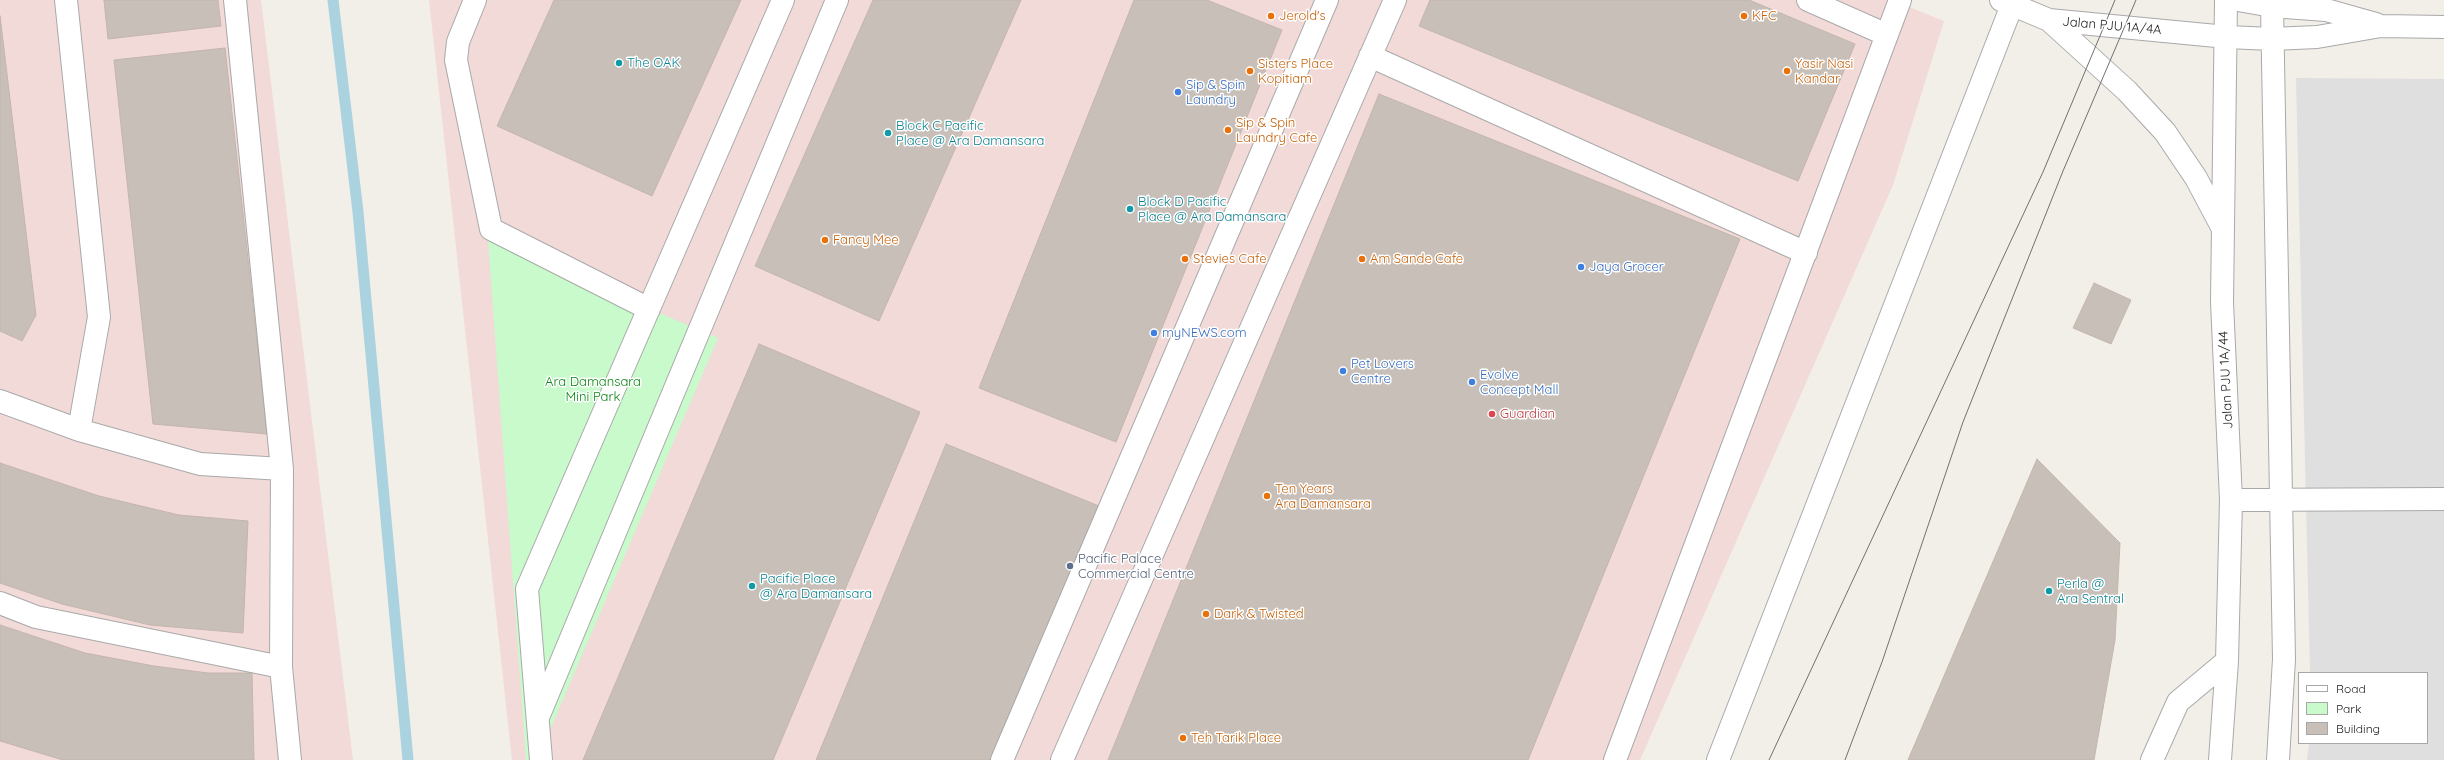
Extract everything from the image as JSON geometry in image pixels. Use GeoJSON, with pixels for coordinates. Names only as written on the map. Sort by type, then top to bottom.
{"type":"FeatureCollection","features":[{"type":"Feature","properties":{"kind":"street"},"geometry":{"type":"LineString","coordinates":[[66,0],[99,317],[79,430]]}},
{"type":"Feature","properties":{"kind":"street"},"geometry":{"type":"LineString","coordinates":[[235,0],[282,469],[281,667],[290,760]]}},
{"type":"Feature","properties":{"kind":"street"},"geometry":{"type":"LineString","coordinates":[[475,0],[458,42],[456,60],[491,229],[649,309]]}},
{"type":"Feature","properties":{"kind":"street"},"geometry":{"type":"LineString","coordinates":[[541,760],[527,589],[783,0]]}},
{"type":"Feature","properties":{"kind":"street"},"geometry":{"type":"LineString","coordinates":[[537,718],[837,0]]}},
{"type":"Feature","properties":{"kind":"street"},"geometry":{"type":"LineString","coordinates":[[1002,760],[1327,0]]}},
{"type":"Feature","properties":{"kind":"street"},"geometry":{"type":"LineString","coordinates":[[1062,760],[1395,0]]}},
{"type":"Feature","properties":{"kind":"street"},"geometry":{"type":"LineString","coordinates":[[1808,0],[1887,35]]}},
{"type":"Feature","properties":{"kind":"street"},"geometry":{"type":"LineString","coordinates":[[1615,760],[1900,0]]}},
{"type":"Feature","properties":{"kind":"street","name":"Jalan PJU 1A/44"},"geometry":{"type":"LineString","coordinates":[[2220,760],[2226,661],[2231,500],[2222,302],[2226,0]]}},
{"type":"Feature","properties":{"kind":"street"},"geometry":{"type":"LineString","coordinates":[[2238,0],[2272,6],[2326,10],[2380,26]]}},
{"type":"Feature","properties":{"kind":"street"},"geometry":{"type":"LineString","coordinates":[[1718,760],[2006,3]]}},
{"type":"Feature","properties":{"kind":"street","name":"Jalan PJU 1A/4A"},"geometry":{"type":"LineString","coordinates":[[2006,3],[2049,20],[2226,37],[2272,39]]}},
{"type":"Feature","properties":{"kind":"street"},"geometry":{"type":"LineString","coordinates":[[2272,6],[2272,72],[2284,659],[2278,760]]}},
{"type":"Feature","properties":{"kind":"street"},"geometry":{"type":"LineString","coordinates":[[2049,20],[2127,91],[2165,132],[2196,178],[2222,228]]}},
{"type":"Feature","properties":{"kind":"street"},"geometry":{"type":"LineString","coordinates":[[2272,39],[2317,37],[2380,26],[2444,27]]}},
{"type":"Feature","properties":{"kind":"street"},"geometry":{"type":"LineString","coordinates":[[2272,72],[2289,53],[2317,37]]}},
{"type":"Feature","properties":{"kind":"street"},"geometry":{"type":"LineString","coordinates":[[1370,56],[1806,253]]}},
{"type":"Feature","properties":{"kind":"street"},"geometry":{"type":"LineString","coordinates":[[0,401],[79,430],[200,464],[282,469]]}},
{"type":"Feature","properties":{"kind":"street"},"geometry":{"type":"LineString","coordinates":[[2231,500],[2444,499]]}},
{"type":"Feature","properties":{"kind":"street"},"geometry":{"type":"LineString","coordinates":[[0,603],[36,617],[281,667]]}},
{"type":"Feature","properties":{"kind":"street"},"geometry":{"type":"LineString","coordinates":[[2152,760],[2178,702],[2226,661]]}},
{"type":"Feature","properties":{"kind":"shaded area"},"geometry":{"type":"Polygon","coordinates":[[[0,0],[261,0],[353,760],[0,760],[0,0]]]}},
{"type":"Feature","properties":{"kind":"shaded area"},"geometry":{"type":"Polygon","coordinates":[[[429,0],[1892,0],[1944,21],[1893,185],[1640,760],[512,760],[429,0]]]}},
{"type":"Feature","properties":{"kind":"shaded area"},"geometry":{"type":"Polygon","coordinates":[[[2296,78],[2444,79],[2444,760],[2307,760],[2309,744],[2428,744],[2428,672],[2310,672],[2296,78]]]}},
{"type":"Feature","properties":{"kind":"green space","name":"Ara Damansara Mini Park"},"geometry":{"type":"Polygon","coordinates":[[[488,240],[718,338],[537,760],[526,760],[488,240]]]}},
{"type":"Feature","properties":{"kind":"building"},"geometry":{"type":"Polygon","coordinates":[[[104,0],[218,0],[221,26],[108,39],[104,0]]]}},
{"type":"Feature","properties":{"kind":"building","name":"The OAK"},"geometry":{"type":"Polygon","coordinates":[[[554,0],[741,0],[652,196],[497,126],[554,0]]]}},
{"type":"Feature","properties":{"kind":"building","name":"Block C Pacific Place @ Ara Damansara"},"geometry":{"type":"Polygon","coordinates":[[[873,0],[1021,0],[879,321],[755,266],[873,0]]]}},
{"type":"Feature","properties":{"kind":"building","name":"Block D Pacific Place @ Ara Damansara"},"geometry":{"type":"Polygon","coordinates":[[[1134,0],[1207,0],[1282,30],[1116,442],[979,388],[1134,0]]]}},
{"type":"Feature","properties":{"kind":"building"},"geometry":{"type":"Polygon","coordinates":[[[1430,0],[1749,0],[1855,44],[1798,181],[1419,26],[1430,0]]]}},
{"type":"Feature","properties":{"kind":"building"},"geometry":{"type":"Polygon","coordinates":[[[0,16],[36,315],[22,341],[0,331],[0,16]]]}},
{"type":"Feature","properties":{"kind":"building"},"geometry":{"type":"Polygon","coordinates":[[[225,48],[267,434],[153,424],[114,60],[225,48]]]}},
{"type":"Feature","properties":{"kind":"building","name":"Evolve Concept Mall"},"geometry":{"type":"Polygon","coordinates":[[[1379,94],[1740,239],[1528,760],[1108,760],[1379,94]]]}},
{"type":"Feature","properties":{"kind":"building"},"geometry":{"type":"Polygon","coordinates":[[[2094,283],[2131,300],[2111,344],[2073,328],[2094,283]]]}},
{"type":"Feature","properties":{"kind":"building","name":"Pacific Place @ Ara Damansara"},"geometry":{"type":"Polygon","coordinates":[[[759,344],[920,412],[773,760],[583,760],[759,344]]]}},
{"type":"Feature","properties":{"kind":"building","name":"Pacific Place @ Ara Damansara"},"geometry":{"type":"Polygon","coordinates":[[[946,444],[1099,506],[994,760],[816,760],[946,444]]]}},
{"type":"Feature","properties":{"kind":"building","name":"Perla @ Ara Sentral"},"geometry":{"type":"Polygon","coordinates":[[[2037,459],[2120,543],[2115,640],[2094,760],[1908,760],[2037,459]]]}},
{"type":"Feature","properties":{"kind":"building"},"geometry":{"type":"Polygon","coordinates":[[[0,463],[99,496],[179,515],[248,521],[243,633],[150,625],[62,604],[0,583],[0,463]]]}},
{"type":"Feature","properties":{"kind":"building"},"geometry":{"type":"Polygon","coordinates":[[[0,625],[85,653],[154,666],[208,673],[252,673],[254,760],[63,760],[0,741],[0,625]]]}},
{"type":"Feature","properties":{"kind":"waterway"},"geometry":{"type":"LineString","coordinates":[[333,0],[358,212],[408,760]]}},
{"type":"Feature","properties":{"kind":"tram line"},"geometry":{"type":"LineString","coordinates":[[1769,760],[2043,172],[2115,0]]}},
{"type":"Feature","properties":{"kind":"tram line"},"geometry":{"type":"LineString","coordinates":[[1845,760],[1882,662],[1963,422],[2063,171],[2136,0]]}},
{"type":"Feature","properties":{"kind":"place","name":"Jerold's"},"geometry":{"type":"Point","coordinates":[1271,16]}},
{"type":"Feature","properties":{"kind":"place","name":"KFC"},"geometry":{"type":"Point","coordinates":[1744,16]}},
{"type":"Feature","properties":{"kind":"place","name":"The OAK"},"geometry":{"type":"Point","coordinates":[619,63]}},
{"type":"Feature","properties":{"kind":"place","name":"Sisters Place Kopitiam"},"geometry":{"type":"Point","coordinates":[1250,71]}},
{"type":"Feature","properties":{"kind":"place","name":"Yasir Nasi Kandar"},"geometry":{"type":"Point","coordinates":[1787,71]}},
{"type":"Feature","properties":{"kind":"place","name":"Sip & Spin Laundry"},"geometry":{"type":"Point","coordinates":[1178,92]}},
{"type":"Feature","properties":{"kind":"place","name":"Sip & Spin Laundry Cafe"},"geometry":{"type":"Point","coordinates":[1228,130]}},
{"type":"Feature","properties":{"kind":"place","name":"Block C Pacific Place @ Ara Damansara"},"geometry":{"type":"Point","coordinates":[888,133]}},
{"type":"Feature","properties":{"kind":"place","name":"Block D Pacific Place @ Ara Damansara"},"geometry":{"type":"Point","coordinates":[1130,209]}},
{"type":"Feature","properties":{"kind":"place","name":"Fancy Mee"},"geometry":{"type":"Point","coordinates":[825,240]}},
{"type":"Feature","properties":{"kind":"place","name":"Stevies Cafe"},"geometry":{"type":"Point","coordinates":[1185,259]}},
{"type":"Feature","properties":{"kind":"place","name":"Am Sande Cafe"},"geometry":{"type":"Point","coordinates":[1362,259]}},
{"type":"Feature","properties":{"kind":"place","name":"Jaya Grocer"},"geometry":{"type":"Point","coordinates":[1581,267]}},
{"type":"Feature","properties":{"kind":"place","name":"myNEWS.com"},"geometry":{"type":"Point","coordinates":[1154,333]}},
{"type":"Feature","properties":{"kind":"place","name":"Pet Lovers Centre"},"geometry":{"type":"Point","coordinates":[1343,371]}},
{"type":"Feature","properties":{"kind":"place","name":"Evolve Concept Mall"},"geometry":{"type":"Point","coordinates":[1472,382]}},
{"type":"Feature","properties":{"kind":"place","name":"Guardian"},"geometry":{"type":"Point","coordinates":[1492,414]}},
{"type":"Feature","properties":{"kind":"place","name":"Ten Years Ara Damansara"},"geometry":{"type":"Point","coordinates":[1267,496]}},
{"type":"Feature","properties":{"kind":"place","name":"Pacific Palace Commercial Centre"},"geometry":{"type":"Point","coordinates":[1070,566]}},
{"type":"Feature","properties":{"kind":"place","name":"Pacific Place @ Ara Damansara"},"geometry":{"type":"Point","coordinates":[752,586]}},
{"type":"Feature","properties":{"kind":"place","name":"Perla @ Ara Sentral"},"geometry":{"type":"Point","coordinates":[2049,591]}},
{"type":"Feature","properties":{"kind":"place","name":"Dark & Twisted"},"geometry":{"type":"Point","coordinates":[1206,614]}},
{"type":"Feature","properties":{"kind":"place","name":"Teh Tarik Place"},"geometry":{"type":"Point","coordinates":[1183,738]}}]}
